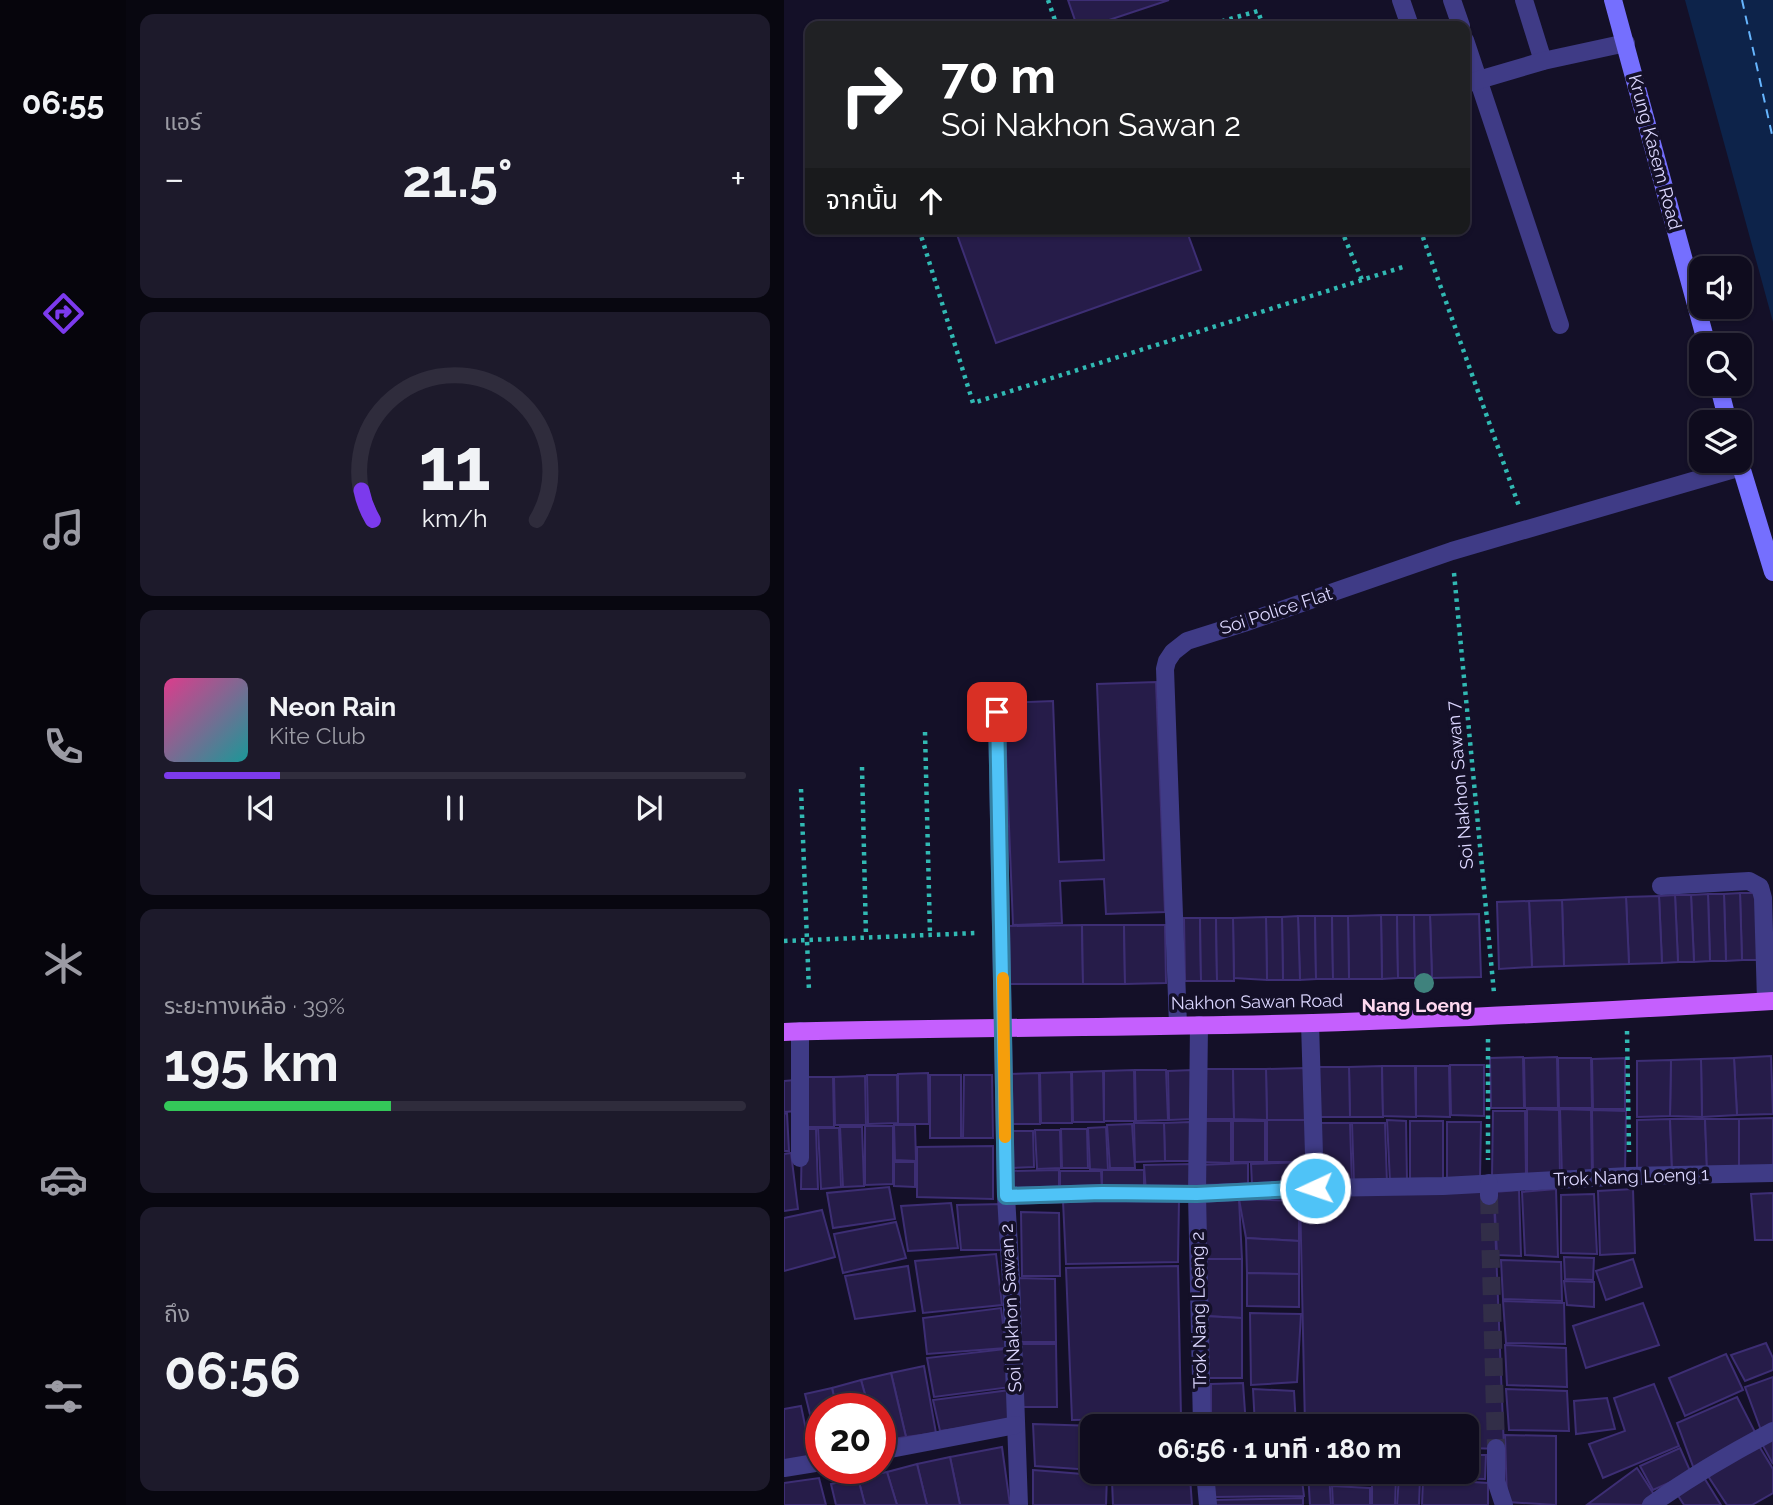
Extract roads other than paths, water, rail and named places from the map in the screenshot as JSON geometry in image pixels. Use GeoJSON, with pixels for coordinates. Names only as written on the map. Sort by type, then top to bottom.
{"type":"FeatureCollection","features":[{"type":"Feature","properties":{"kind":"main road","name":"Krung Kasem Road"},"geometry":{"type":"LineString","coordinates":[[1614,0],[1704,333]]}},
{"type":"Feature","properties":{"kind":"main road"},"geometry":{"type":"LineString","coordinates":[[1743,473],[1773,572]]}},
{"type":"Feature","properties":{"kind":"main road","name":"Nakhon Sawan Road"},"geometry":{"type":"LineString","coordinates":[[792,1032],[1310,1023],[1492,1017],[1769,1001]]}},
{"type":"Feature","properties":{"kind":"street"},"geometry":{"type":"LineString","coordinates":[[1401,0],[1408,21]]}},
{"type":"Feature","properties":{"kind":"street"},"geometry":{"type":"LineString","coordinates":[[1452,0],[1459,21]]}},
{"type":"Feature","properties":{"kind":"street"},"geometry":{"type":"LineString","coordinates":[[1524,0],[1543,61]]}},
{"type":"Feature","properties":{"kind":"street"},"geometry":{"type":"LineString","coordinates":[[1560,325],[1471,83],[1543,61],[1626,43]]}},
{"type":"Feature","properties":{"kind":"street","name":"Soi Police Flat"},"geometry":{"type":"LineString","coordinates":[[1178,1025],[1165,669],[1173,652],[1186,641],[1452,551],[1708,473]]}},
{"type":"Feature","properties":{"kind":"street","name":"Soi Nakhon Sawan 2"},"geometry":{"type":"LineString","coordinates":[[997,712],[1006,1196],[1019,1505]]}},
{"type":"Feature","properties":{"kind":"street"},"geometry":{"type":"LineString","coordinates":[[1661,886],[1749,881],[1760,887],[1763,898],[1769,1001]]}},
{"type":"Feature","properties":{"kind":"street"},"geometry":{"type":"LineString","coordinates":[[1310,1023],[1315,1188]]}},
{"type":"Feature","properties":{"kind":"street","name":"Trok Nang Loeng 2"},"geometry":{"type":"LineString","coordinates":[[1199,1025],[1197,1194],[1202,1414]]}},
{"type":"Feature","properties":{"kind":"street"},"geometry":{"type":"LineString","coordinates":[[792,1032],[800,1158]]}},
{"type":"Feature","properties":{"kind":"street","name":"Trok Nang Loeng 1"},"geometry":{"type":"LineString","coordinates":[[1006,1196],[1197,1194],[1315,1188],[1444,1186],[1489,1189],[1629,1177],[1773,1173]]}},
{"type":"Feature","properties":{"kind":"street"},"geometry":{"type":"LineString","coordinates":[[896,1448],[1016,1425]]}},
{"type":"Feature","properties":{"kind":"street"},"geometry":{"type":"LineString","coordinates":[[1651,1505],[1678,1485],[1773,1431]]}},
{"type":"Feature","properties":{"kind":"street"},"geometry":{"type":"LineString","coordinates":[[1496,1448],[1496,1481],[1504,1505]]}},
{"type":"Feature","properties":{"kind":"street"},"geometry":{"type":"LineString","coordinates":[[784,1468],[805,1465]]}},
{"type":"Feature","properties":{"kind":"street"},"geometry":{"type":"LineString","coordinates":[[1206,1484],[1208,1505]]}},
{"type":"Feature","properties":{"kind":"water"},"geometry":{"type":"Polygon","coordinates":[[[1685,0],[1773,0],[1773,322],[1685,0]]]}},
{"type":"Feature","properties":{"kind":"tunnel"},"geometry":{"type":"LineString","coordinates":[[1489,1196],[1496,1448]]}},
{"type":"Feature","properties":{"kind":"district","name":"Nang Loeng"},"geometry":{"type":"Point","coordinates":[1417,1005]}}]}
